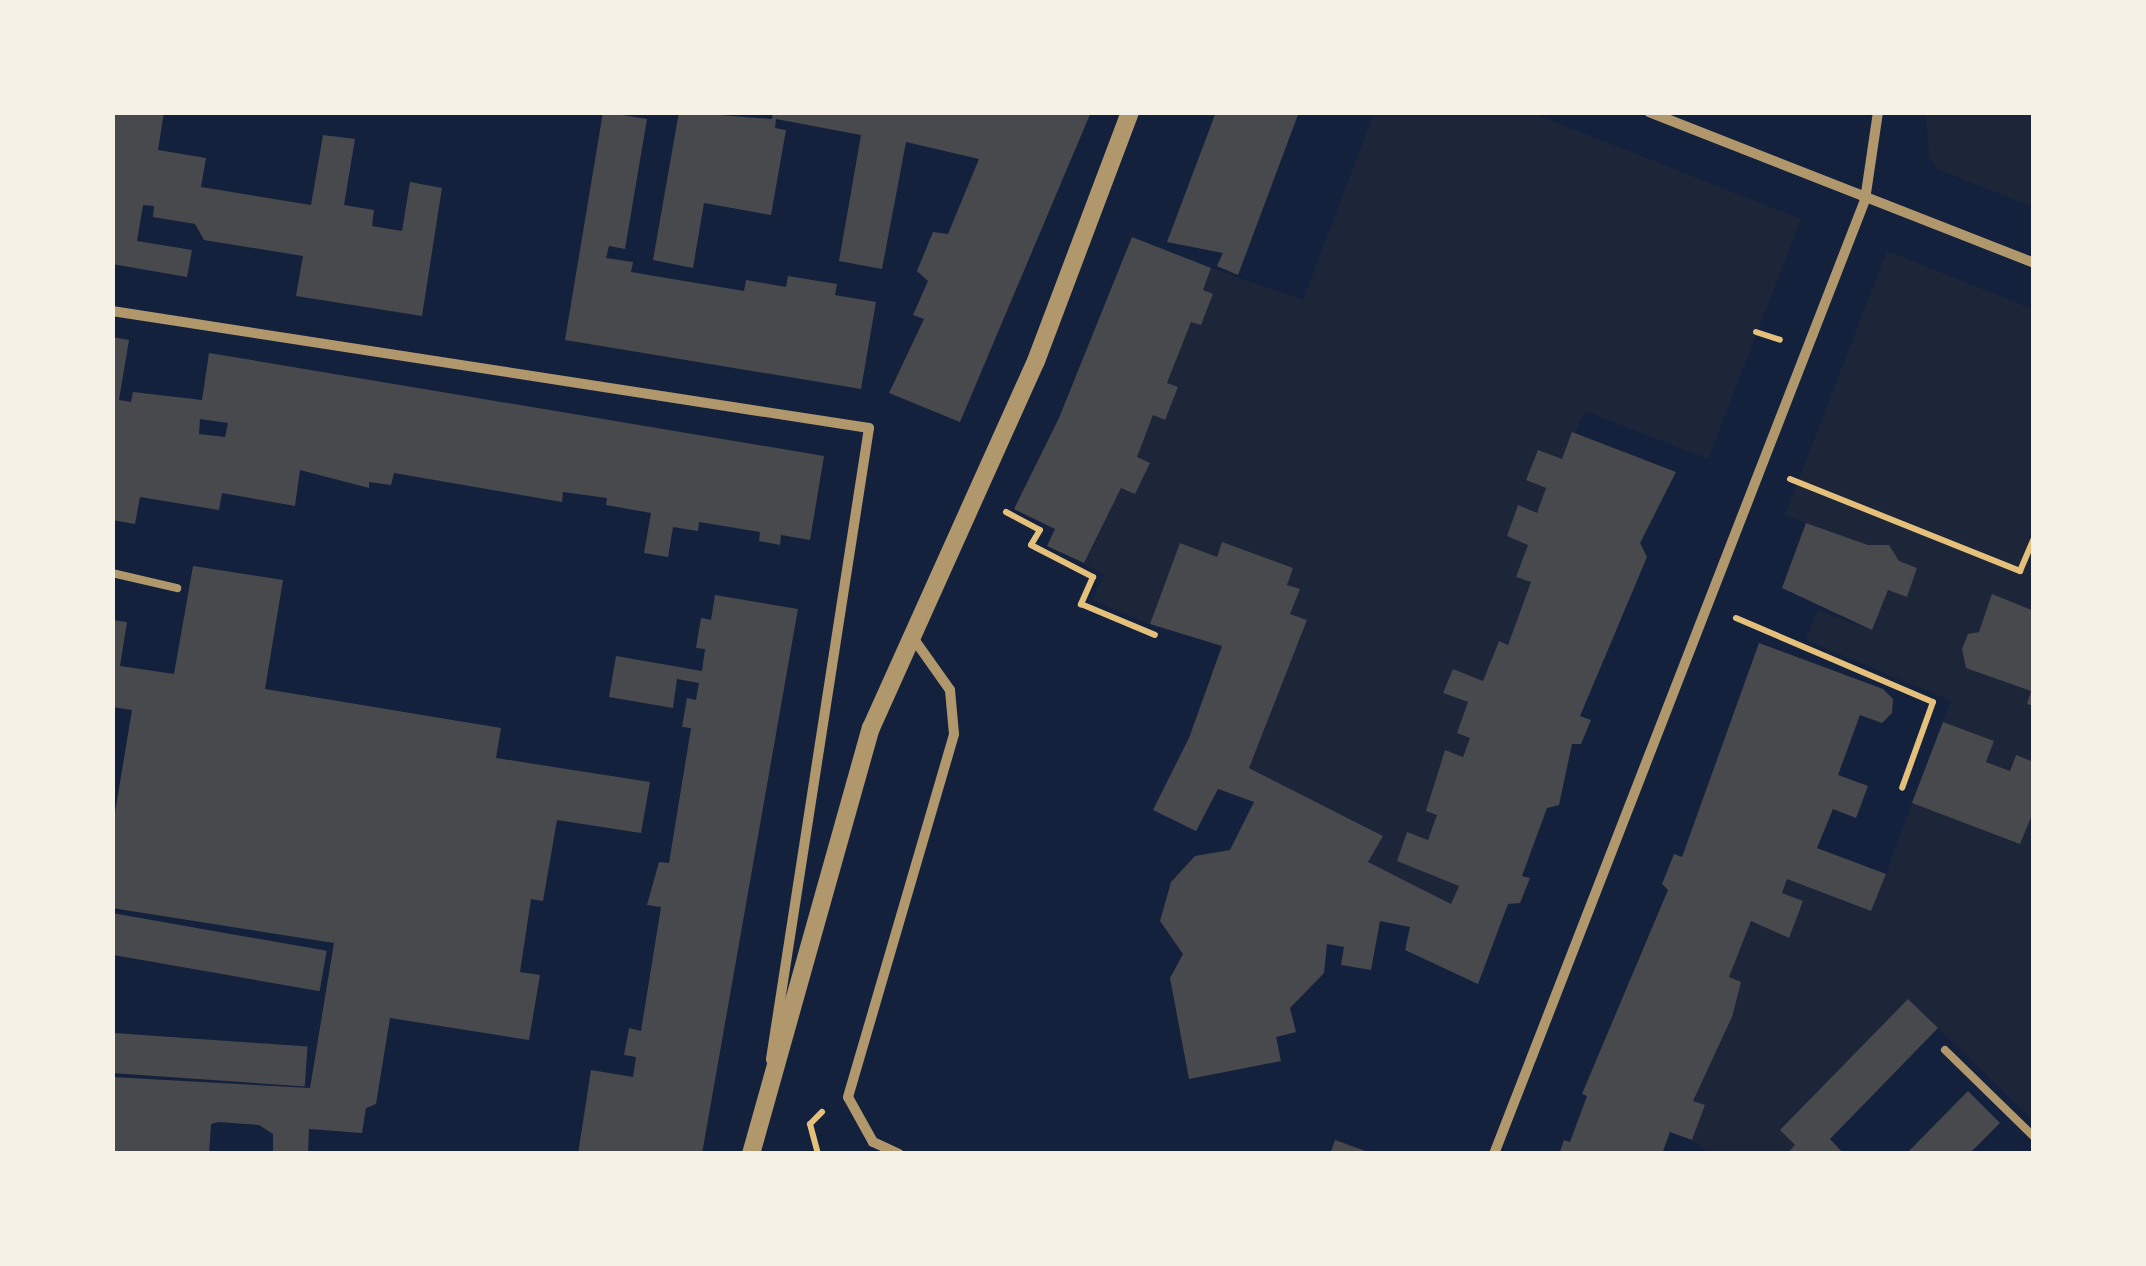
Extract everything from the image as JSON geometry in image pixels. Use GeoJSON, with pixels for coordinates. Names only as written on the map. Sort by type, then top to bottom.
{"type":"FeatureCollection","features":[{"type":"Feature","properties":{"kind":"street"},"geometry":{"type":"LineString","coordinates":[[752,1154],[872,728],[910,633],[1036,362],[1130,112]]}},
{"type":"Feature","properties":{"kind":"street"},"geometry":{"type":"LineString","coordinates":[[1650,112],[2034,263]]}},
{"type":"Feature","properties":{"kind":"street"},"geometry":{"type":"LineString","coordinates":[[1494,1154],[1866,200],[1878,112]]}},
{"type":"Feature","properties":{"kind":"street"},"geometry":{"type":"LineString","coordinates":[[112,311],[869,428],[771,1076]]}},
{"type":"Feature","properties":{"kind":"street"},"geometry":{"type":"LineString","coordinates":[[898,1154],[873,1142],[848,1097],[954,734],[950,690],[910,633]]}},
{"type":"Feature","properties":{"kind":"lane"},"geometry":{"type":"LineString","coordinates":[[112,573],[177,588]]}},
{"type":"Feature","properties":{"kind":"lane"},"geometry":{"type":"LineString","coordinates":[[1944,1050],[2034,1137]]}},
{"type":"Feature","properties":{"kind":"path"},"geometry":{"type":"LineString","coordinates":[[1762,467],[2020,571],[2034,538]]}},
{"type":"Feature","properties":{"kind":"path"},"geometry":{"type":"LineString","coordinates":[[974,495],[1040,530],[1031,546],[1092,577],[1082,604],[1155,635]]}},
{"type":"Feature","properties":{"kind":"path"},"geometry":{"type":"LineString","coordinates":[[1707,605],[1933,702],[1902,788]]}},
{"type":"Feature","properties":{"kind":"path"},"geometry":{"type":"LineString","coordinates":[[810,1129],[818,1154]]}},
{"type":"Feature","properties":{"kind":"shaded area"},"geometry":{"type":"Polygon","coordinates":[[[1374,113],[1532,113],[1801,219],[1708,459],[1585,411],[1562,459],[1527,480],[1546,488],[1537,513],[1518,506],[1507,536],[1528,545],[1516,576],[1531,582],[1508,645],[1498,642],[1483,681],[1453,670],[1443,693],[1468,702],[1457,733],[1470,738],[1463,757],[1445,750],[1427,811],[1437,815],[1428,840],[1407,832],[1397,860],[1459,886],[1451,904],[1368,862],[1382,835],[1249,768],[1307,621],[1290,614],[1299,590],[1287,585],[1293,568],[1222,543],[1217,557],[1180,543],[1150,624],[1092,600],[1105,574],[1084,564],[1121,488],[1150,464],[1137,457],[1153,415],[1165,420],[1178,388],[1167,383],[1191,322],[1201,324],[1213,295],[1203,290],[1211,268],[1303,300],[1374,113]]]}},
{"type":"Feature","properties":{"kind":"shaded area"},"geometry":{"type":"Polygon","coordinates":[[[1926,113],[2033,113],[2033,207],[1937,169],[1929,156],[1926,113]]]}},
{"type":"Feature","properties":{"kind":"shaded area"},"geometry":{"type":"Polygon","coordinates":[[[1887,251],[2033,309],[2033,762],[2016,755],[2010,771],[1986,762],[1993,741],[1943,722],[1951,701],[1806,640],[1818,610],[1872,630],[1888,590],[1907,597],[1917,568],[1899,561],[1889,545],[1868,545],[1785,515],[1887,251]]]}},
{"type":"Feature","properties":{"kind":"shaded area"},"geometry":{"type":"Polygon","coordinates":[[[1912,803],[2020,843],[2033,810],[2033,1120],[1908,999],[1780,1130],[1795,1145],[1786,1153],[1708,1153],[1692,1140],[1705,1106],[1693,1101],[1732,1018],[1729,977],[1751,921],[1803,902],[1782,893],[1787,879],[1886,874],[1912,803]]]}},
{"type":"Feature","properties":{"kind":"building"},"geometry":{"type":"Polygon","coordinates":[[[112,112],[164,112],[158,150],[206,158],[201,187],[311,205],[323,135],[355,139],[344,205],[374,210],[372,226],[402,231],[410,182],[442,188],[422,316],[296,296],[303,256],[204,240],[195,224],[153,217],[154,206],[143,205],[137,241],[192,250],[187,277],[112,264],[112,112]]]}},
{"type":"Feature","properties":{"kind":"building"},"geometry":{"type":"Polygon","coordinates":[[[603,112],[647,119],[625,249],[609,246],[606,258],[633,262],[631,272],[744,291],[746,280],[786,287],[788,276],[837,284],[835,295],[876,302],[861,389],[565,340],[603,112]]]}},
{"type":"Feature","properties":{"kind":"building"},"geometry":{"type":"Polygon","coordinates":[[[679,112],[772,119],[773,112],[1091,112],[960,422],[889,393],[924,319],[913,315],[928,281],[917,271],[933,232],[948,234],[979,159],[906,142],[882,269],[839,261],[861,135],[776,119],[775,128],[786,130],[771,215],[704,203],[693,268],[653,260],[679,112]]]}},
{"type":"Feature","properties":{"kind":"building"},"geometry":{"type":"Polygon","coordinates":[[[1216,112],[1299,112],[1238,275],[1217,266],[1223,253],[1167,242],[1216,112]]]}},
{"type":"Feature","properties":{"kind":"building"},"geometry":{"type":"Polygon","coordinates":[[[1132,237],[1211,268],[1203,290],[1213,294],[1201,325],[1191,322],[1167,383],[1178,387],[1165,420],[1153,415],[1137,457],[1150,463],[1135,494],[1121,488],[1084,563],[1047,546],[1055,529],[1014,509],[1059,418],[1132,237]]]}},
{"type":"Feature","properties":{"kind":"building"},"geometry":{"type":"Polygon","coordinates":[[[112,337],[129,340],[119,400],[131,402],[133,392],[202,400],[209,353],[824,456],[810,540],[781,535],[780,545],[759,541],[760,532],[699,522],[698,531],[673,527],[668,557],[644,553],[651,513],[606,505],[607,498],[563,492],[562,502],[394,473],[391,485],[369,482],[369,488],[300,470],[295,506],[222,493],[219,510],[140,497],[135,524],[112,520],[112,337]],[[200,419],[199,434],[225,437],[228,423],[200,419]]]}},
{"type":"Feature","properties":{"kind":"building"},"geometry":{"type":"Polygon","coordinates":[[[1572,432],[1676,472],[1640,543],[1647,557],[1580,716],[1591,720],[1581,744],[1572,744],[1559,805],[1547,808],[1522,876],[1530,878],[1520,903],[1508,904],[1478,984],[1405,950],[1410,927],[1380,921],[1371,970],[1341,965],[1344,947],[1327,944],[1324,973],[1290,1008],[1296,1032],[1276,1037],[1281,1061],[1189,1079],[1170,978],[1183,954],[1160,921],[1171,882],[1195,856],[1230,850],[1254,802],[1218,789],[1196,831],[1153,810],[1189,738],[1222,646],[1150,624],[1180,543],[1217,557],[1222,542],[1293,568],[1287,585],[1300,589],[1290,614],[1307,620],[1249,768],[1383,836],[1368,862],[1451,904],[1459,886],[1397,861],[1407,832],[1428,840],[1437,815],[1426,811],[1445,750],[1463,757],[1470,738],[1457,733],[1468,702],[1443,693],[1453,669],[1483,681],[1499,641],[1508,645],[1531,582],[1516,577],[1528,545],[1507,536],[1518,505],[1537,513],[1546,488],[1526,480],[1538,450],[1562,459],[1572,432]]]}},
{"type":"Feature","properties":{"kind":"building"},"geometry":{"type":"Polygon","coordinates":[[[1806,523],[1868,545],[1889,545],[1899,561],[1917,568],[1907,597],[1888,590],[1872,630],[1782,588],[1806,523]]]}},
{"type":"Feature","properties":{"kind":"building"},"geometry":{"type":"Polygon","coordinates":[[[193,566],[283,580],[265,689],[501,728],[496,758],[650,782],[641,833],[557,820],[543,901],[531,899],[520,972],[540,975],[529,1040],[390,1018],[376,1104],[366,1108],[362,1133],[309,1129],[308,1154],[273,1154],[273,1134],[259,1125],[218,1122],[211,1124],[209,1154],[112,1154],[112,1077],[310,1088],[334,943],[112,908],[112,831],[132,710],[112,707],[112,620],[127,622],[120,666],[174,674],[193,566]]]}},
{"type":"Feature","properties":{"kind":"building"},"geometry":{"type":"Polygon","coordinates":[[[1992,594],[2034,611],[2034,706],[2027,704],[2031,691],[1966,668],[1962,649],[1968,634],[1979,632],[1992,594]]]}},
{"type":"Feature","properties":{"kind":"building"},"geometry":{"type":"Polygon","coordinates":[[[715,595],[798,609],[702,1154],[578,1154],[591,1070],[633,1077],[636,1057],[624,1055],[629,1028],[641,1031],[661,907],[647,905],[659,862],[669,863],[691,728],[682,727],[687,698],[696,700],[699,683],[677,679],[673,708],[609,697],[616,656],[702,671],[705,649],[696,648],[701,618],[711,620],[715,595]]]}},
{"type":"Feature","properties":{"kind":"building"},"geometry":{"type":"Polygon","coordinates":[[[1759,643],[1883,689],[1893,699],[1892,713],[1882,723],[1860,715],[1838,775],[1868,786],[1856,818],[1833,809],[1817,848],[1886,874],[1871,911],[1787,879],[1782,893],[1803,901],[1789,938],[1751,921],[1729,977],[1741,982],[1732,1017],[1693,1101],[1705,1105],[1692,1140],[1670,1132],[1662,1154],[1559,1154],[1564,1140],[1570,1142],[1587,1096],[1582,1094],[1668,890],[1662,884],[1674,854],[1682,857],[1759,643]]]}},
{"type":"Feature","properties":{"kind":"building"},"geometry":{"type":"Polygon","coordinates":[[[1943,722],[1994,741],[1986,762],[2010,771],[2016,755],[2034,762],[2034,810],[2020,844],[1912,803],[1943,722]]]}},
{"type":"Feature","properties":{"kind":"building"},"geometry":{"type":"Polygon","coordinates":[[[112,913],[327,951],[320,991],[112,955],[112,913]]]}},
{"type":"Feature","properties":{"kind":"building"},"geometry":{"type":"Polygon","coordinates":[[[1908,999],[1938,1028],[1830,1139],[1844,1154],[1786,1154],[1795,1145],[1780,1130],[1908,999]]]}},
{"type":"Feature","properties":{"kind":"building"},"geometry":{"type":"Polygon","coordinates":[[[114,1033],[308,1047],[305,1086],[112,1073],[114,1033]]]}},
{"type":"Feature","properties":{"kind":"building"},"geometry":{"type":"Polygon","coordinates":[[[1968,1091],[2000,1123],[1969,1154],[1906,1154],[1968,1091]]]}},
{"type":"Feature","properties":{"kind":"building"},"geometry":{"type":"Polygon","coordinates":[[[1335,1140],[1371,1153],[1330,1154],[1335,1140]]]}}]}
